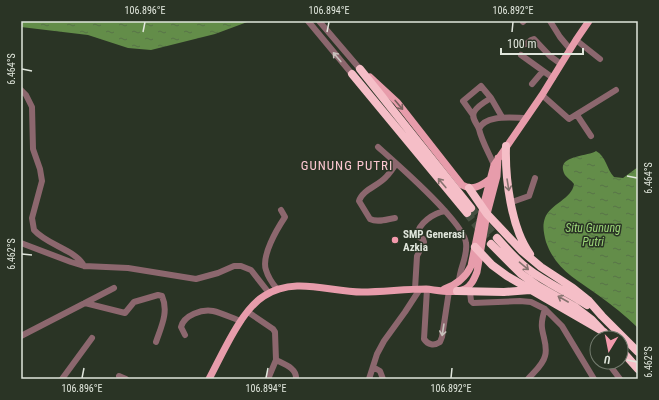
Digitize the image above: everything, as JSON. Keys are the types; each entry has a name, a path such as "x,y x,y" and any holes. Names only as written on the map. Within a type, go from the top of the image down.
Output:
{"highway":[{"path":"352,74 469,211 360,69"},
{"path":"506,146 506,171 516,225 522,242 541,267"},
{"path":"469,188 485,211 522,252 588,300 638,352"},
{"path":"601,330 592,320 575,307 538,286 522,274 494,241 528,269 574,296 602,316"},
{"path":"478,250 500,270 598,330"},
{"path":"453,291 504,292 531,290"},
{"path":"629,359 638,369"}],"main road":[{"path":"209,379 241,321 262,297 277,289 294,286 310,286 361,292 420,289 453,291 465,289 474,281 477,272 478,250 490,179 494,165 542,95 589,21"},
{"path":"360,69 397,102 462,185 469,188 482,185 490,179"},
{"path":"485,211 497,176 498,158"},
{"path":"442,290 459,282 467,274 478,250"}],"street":[{"path":"308,21 352,74"},
{"path":"320,21 360,69"},
{"path":"550,21 570,49"},
{"path":"526,44 534,39 550,56 561,64"},
{"path":"576,40 600,59"},
{"path":"522,55 553,78"},
{"path":"532,84 542,71"},
{"path":"494,165 480,137 479,129 474,121 473,115 463,100 481,86 491,98 502,117"},
{"path":"21,90 26,95 32,107 33,149 40,169 42,181 32,218 34,230 50,242 78,258 84,266"},
{"path":"542,95 566,118 571,119 616,90"},
{"path":"473,115 475,110 491,98"},
{"path":"577,115 591,136"},
{"path":"479,129 480,126 486,121 502,117 526,118"},
{"path":"378,147 445,211 465,237 467,244 464,263 459,274 459,282"},
{"path":"395,218 373,221 370,219 359,199 365,192 383,180 396,164"},
{"path":"512,202 529,196 535,178"},
{"path":"277,289 270,281 265,269 265,261 268,250 285,217 281,210"},
{"path":"445,211 434,214 427,220 418,230 417,236 423,239 424,242 417,256 424,339 428,343 433,345 440,342 453,291"},
{"path":"21,243 84,266 128,268 196,279 218,273 234,266 241,266 251,270 269,293"},
{"path":"21,336 114,288"},
{"path":"369,379 384,341 420,289"},
{"path":"470,292 471,301 473,303 520,301 530,302 545,309 562,326 594,379"},
{"path":"85,303 124,313 134,302 158,295 162,296 164,300 165,316 156,342"},
{"path":"528,379 546,356 546,347 542,328 542,319 545,309"},
{"path":"184,335 181,327 184,320 190,316 202,312 215,311 241,321"},
{"path":"248,312 275,332 276,360 268,379"},
{"path":"62,379 92,338"},
{"path":"276,360 292,368 296,375 296,379"},
{"path":"373,367 380,372 383,379"},
{"path":"614,370 620,379"},
{"path":"119,376 126,379"}],"water":[{"path":"21,21 250,21 215,34 151,50 128,48 88,35 21,27"},
{"name":"Situ Gunung Putri","path":"596,151 602,156 614,177 623,178 638,167 638,328 614,307 567,273 555,260 545,239 543,227 545,218 551,209 569,194 574,184 565,175 563,168 564,164 568,160"}],"tunnel":[{"path":"471,208 497,238"},
{"path":"467,213 491,244"}],"place":[{"name":"SMP Generasi Azkia","path":"395,240"}],"district":[{"name":"GUNUNG PUTRI","path":"347,165"}]}
